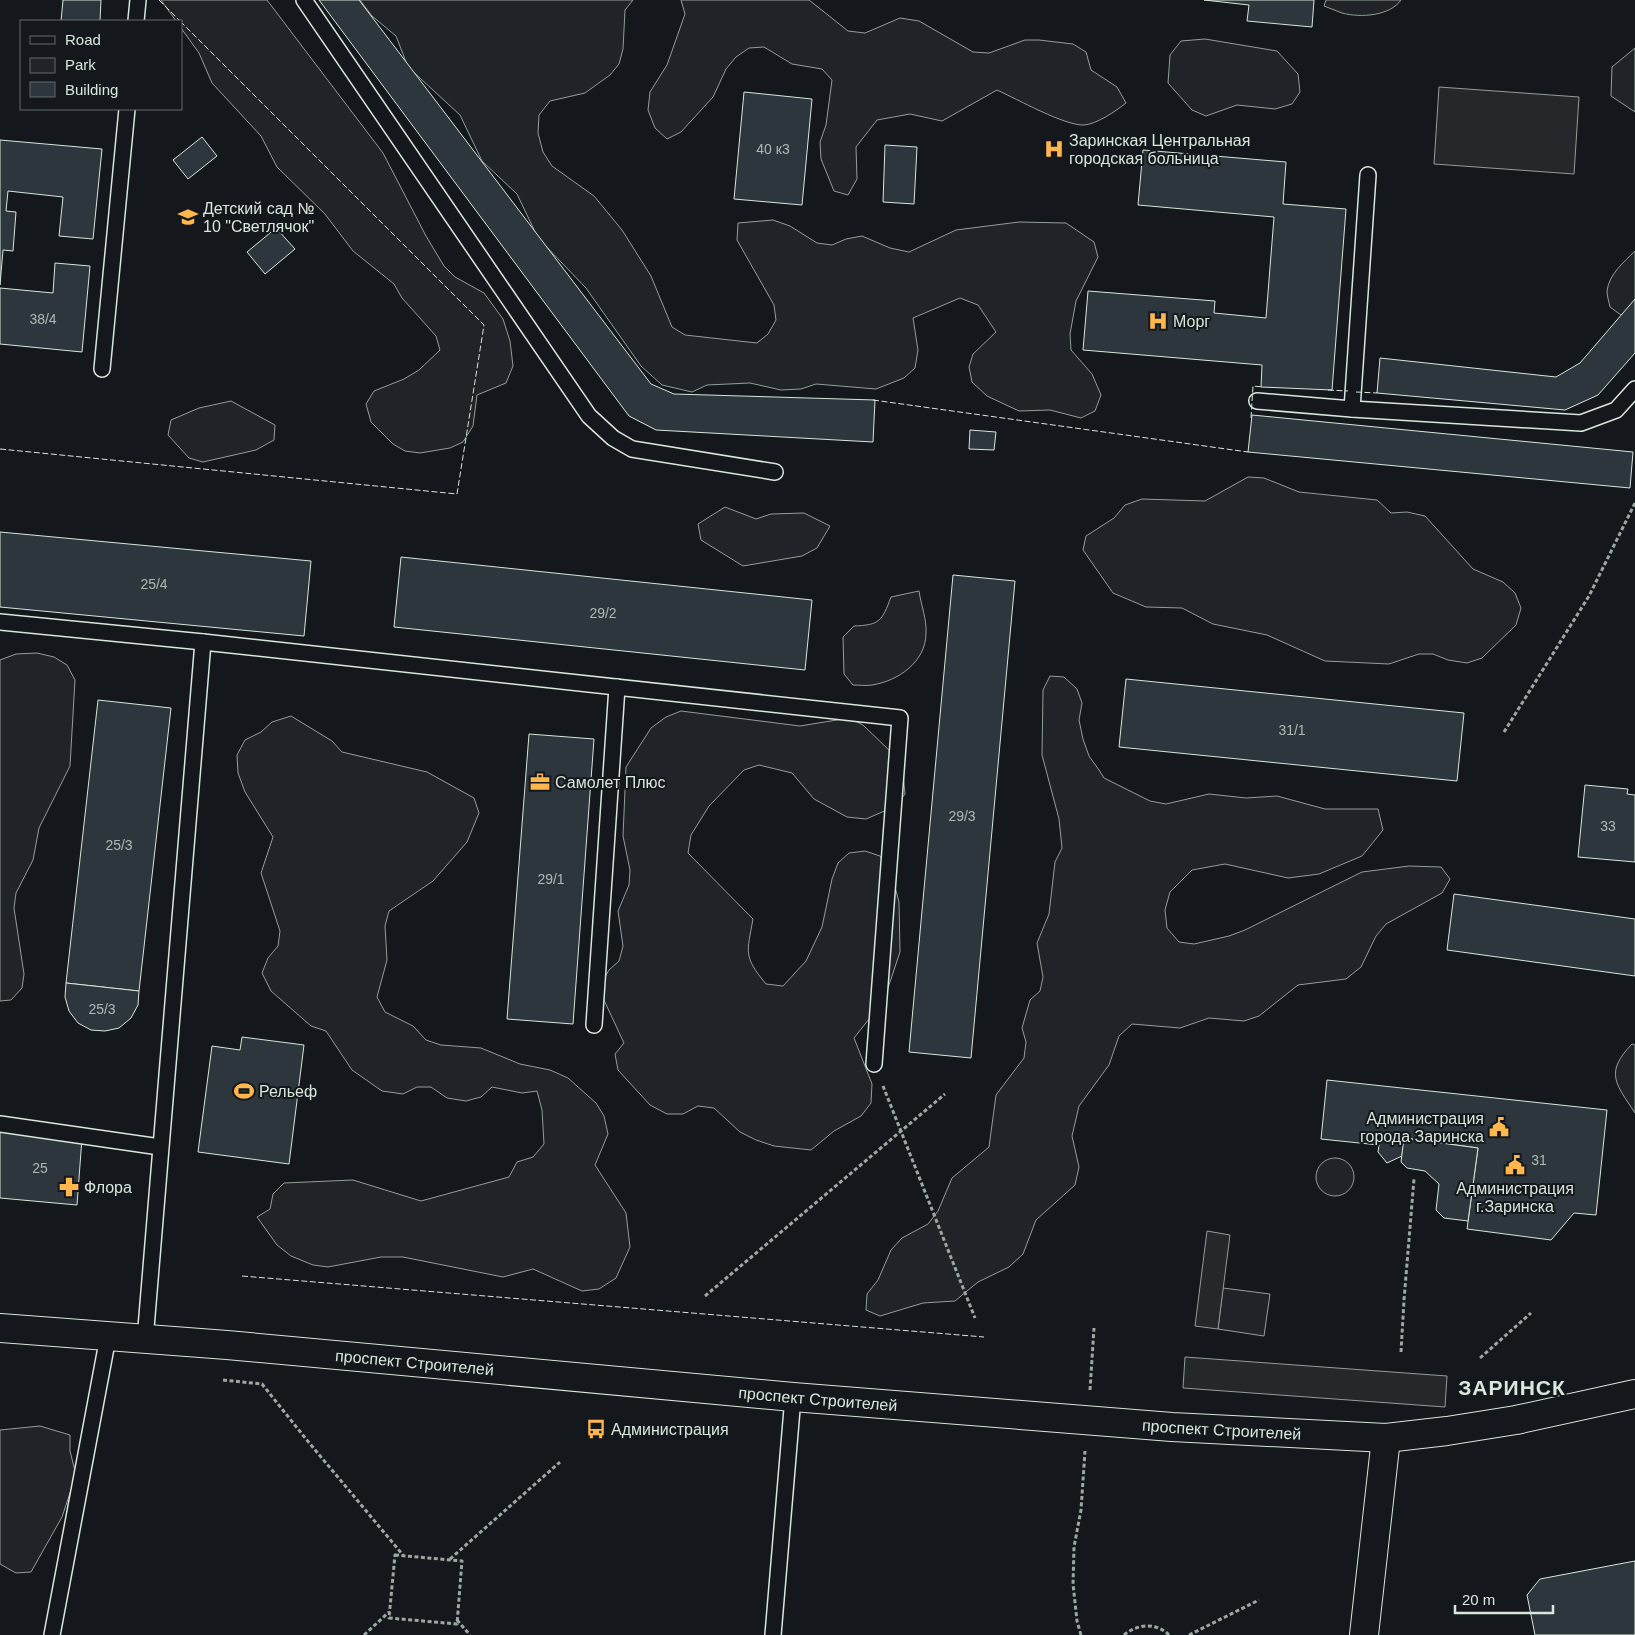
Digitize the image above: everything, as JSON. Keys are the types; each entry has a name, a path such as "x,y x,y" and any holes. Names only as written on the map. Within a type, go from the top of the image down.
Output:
{"street":[{"name":"проспект Строителей","path":"0,1328 227,1346 792,1397 1172,1427 1386,1438 1516,1420 1635,1394"},
{"path":"1364,1635 1386,1438"}],"lane":[{"path":"136,20 138,0"},
{"path":"304,0 589,416 613,438 632,449 775,472"},
{"path":"102,369 127,110"},
{"path":"1352,409 1368,176"},
{"path":"1257,401 1352,409 1581,423 1616,410 1635,389"},
{"path":"0,622 203,642 900,718 874,1064"},
{"path":"145,1340 203,642"},
{"path":"594,1025 617,687"},
{"path":"0,1124 160,1147"},
{"path":"52,1635 108,1337"},
{"path":"773,1635 792,1397"}],"path":[{"path":"1504,732 1589,596 1635,503"},
{"path":"874,1064 975,1318"},
{"path":"705,1296 945,1094"},
{"path":"1401,1352 1414,1179"},
{"path":"1480,1358 1531,1313"},
{"path":"1081,1635 1077,1621 1073,1584 1074,1546 1081,1510 1094,1328"},
{"path":"223,1380 262,1384 403,1556"},
{"path":"449,1560 560,1462"},
{"path":"395,1555 449,1560 462,1561 457,1624 390,1618 395,1555"},
{"path":"1189,1635 1259,1600"},
{"path":"364,1635 390,1612"},
{"path":"457,1620 470,1635"},
{"path":"1124,1635 1131,1629 1143,1625 1156,1626 1169,1635"}],"green space":[{"path":"161,0 267,0 383,153 426,236 444,266 455,277 484,293 503,319 510,341 513,366 506,383 477,395 473,426 463,442 450,448 420,453 405,451 393,444 371,422 366,404 374,391 404,379 419,370 440,350 436,336 402,298 394,284 353,251 325,214 277,167 261,136 212,83 199,53 182,29 182,20 175,20"},
{"path":"360,0 633,0 625,10 623,49 619,64 610,75 585,93 550,101 539,115 538,133 543,152 552,166 594,196 622,230 651,276 672,327 685,335 757,343 768,334 776,320 774,305 737,240 738,223 773,220 790,226 817,243 832,245 846,239 862,236 890,248 909,252 956,230 1019,222 1066,223 1094,242 1098,257 1076,301 1070,334 1071,350 1092,374 1101,395 1095,411 1081,418 1050,410 1019,411 987,396 972,382 969,367 973,354 996,332 978,305 960,298 913,318 918,350 915,368 904,378 876,389 816,384 801,389 781,390 750,383 707,385 692,392 662,385 641,366 586,288 538,238 517,194 482,161 460,115 408,67 396,36 372,16"},
{"path":"681,0 809,0 848,31 865,33 900,18 919,21 973,52 989,53 1025,40 1073,44 1086,52 1091,70 1117,87 1126,103 1100,120 1084,125 1053,117 997,90 942,121 910,114 877,120 856,147 857,179 848,195 834,191 821,159 820,142 826,125 832,80 822,69 792,64 764,47 749,48 736,57 726,69 713,97 681,132 667,139 655,128 648,110 650,92 667,65 685,14"},
{"path":"1326,0 1401,0 1390,9 1382,12 1366,15 1349,15 1324,6"},
{"path":"1205,39 1277,51 1298,74 1300,92 1292,104 1275,109 1237,105 1206,116 1192,110 1168,83 1170,55 1181,41"},
{"path":"1635,48 1635,112 1611,96 1612,67"},
{"path":"1635,251 1635,309 1621,315 1610,307 1607,293 1608,285 1618,269"},
{"path":"231,401 275,425 274,440 256,450 203,462 189,458 168,435 171,420 199,408"},
{"path":"1248,477 1264,478 1299,492 1377,500 1391,513 1407,512 1425,516 1473,569 1503,582 1515,593 1521,608 1516,625 1482,658 1467,663 1448,660 1433,654 1419,654 1389,664 1325,661 1267,635 1213,624 1182,608 1146,607 1113,593 1083,550 1086,536 1114,518 1125,505 1142,499 1205,501"},
{"path":"725,507 756,519 771,514 804,513 830,526 817,548 802,556 743,566 701,540 698,524"},
{"path":"919,591 926,633 925,643 916,661 901,674 882,683 853,685 844,674 843,637 854,626 875,623 879,620 885,612 891,597"},
{"path":"37,653 54,657 67,665 75,680 70,766 39,828 33,860 16,893 14,908 24,974 22,988 11,1000 0,1001 0,660 16,654"},
{"path":"1050,676 1064,677 1077,689 1082,703 1079,720 1083,739 1089,756 1104,778 1150,801 1166,804 1209,794 1246,798 1277,796 1325,809 1378,809 1383,830 1362,856 1319,874 1288,878 1225,864 1192,870 1170,892 1165,910 1167,928 1179,942 1194,944 1229,936 1245,930 1362,872 1409,866 1441,867 1450,879 1442,893 1386,924 1376,936 1361,967 1346,979 1298,985 1259,1016 1244,1021 1209,1018 1180,1028 1132,1024 1119,1036 1109,1065 1079,1106 1072,1136 1079,1167 1075,1185 1036,1220 1023,1254 1009,1267 978,1282 955,1301 923,1303 880,1316 866,1310 867,1294 878,1280 891,1250 902,1238 928,1224 938,1211 952,1178 989,1147 996,1095 1024,1058 1026,1042 1022,1028 1030,1000 1040,991 1043,977 1037,943 1049,914 1055,862 1062,848 1059,819 1042,755 1043,690"},
{"path":"681,711 800,726 849,718 863,725 891,752 903,774 905,794 896,806 866,819 847,817 814,799 792,773 759,765 744,770 709,806 691,835 688,853 753,919 748,947 750,960 766,984 783,986 806,961 822,927 832,879 838,863 849,853 865,851 880,856 890,868 899,902 900,952 884,1000 854,1038 872,1084 871,1103 861,1116 834,1131 811,1150 774,1146 756,1140 740,1132 714,1108 698,1106 683,1114 667,1114 650,1105 618,1070 615,1054 624,1043 603,998 601,984 609,970 619,961 623,946 618,911 629,885 630,870 623,836 626,767 651,728 666,717"},
{"path":"291,716 332,741 342,752 427,772 474,798 479,813 467,842 433,881 389,911 385,926 387,960 377,997 385,1012 413,1026 426,1040 441,1045 481,1048 520,1064 550,1070 568,1078 596,1103 604,1116 608,1134 595,1165 626,1213 630,1247 616,1278 599,1289 582,1291 533,1269 503,1277 403,1257 381,1257 328,1267 313,1265 291,1256 277,1245 257,1217 270,1209 273,1194 284,1183 353,1180 421,1201 509,1177 517,1162 533,1157 544,1144 542,1110 537,1091 522,1093 492,1087 481,1097 466,1101 447,1098 431,1087 417,1087 403,1094 382,1091 352,1070 326,1031 311,1026 271,991 262,973 268,958 278,946 280,931 261,873 273,837 245,792 238,773 237,755 245,740 261,732 272,722"},
{"path":"1632,1044 1635,1045 1635,1113 1618,1086 1616,1078 1618,1063"},
{"path":"1335,1158 1348,1164 1354,1177 1348,1190 1335,1196 1322,1190 1316,1177 1322,1164"},
{"path":"1223,1288 1270,1294 1264,1336 1218,1329"},
{"path":"40,1426 70,1435 70,1451 76,1475 62,1517 31,1572 16,1573 0,1564 0,1430"}],"shaded area":[{"path":"1439,87 1579,97 1574,174 1434,164"},
{"path":"1207,1231 1230,1235 1218,1329 1195,1326"},
{"path":"1185,1357 1447,1376 1445,1407 1183,1388"}],"building":[{"path":"63,0 101,0 100,20 61,20"},
{"path":"319,0 359,0 651,384 674,394 875,400 873,442 656,430 629,416"},
{"path":"1204,0 1314,0 1312,27 1247,21 1249,5"},
{"path":"744,92 812,99 802,205 734,199"},
{"path":"202,137 217,156 188,179 173,160"},
{"path":"0,140 102,149 93,239 59,236 63,197 8,191 6,211 16,212 13,251 3,250 0,285"},
{"path":"885,145 917,147 914,204 883,202"},
{"path":"1143,150 1286,162 1283,204 1346,209 1332,390 1261,387 1262,365 1083,350 1088,291 1215,301 1214,313 1266,318 1274,217 1138,205"},
{"path":"276,228 295,249 265,274 247,252"},
{"path":"55,263 90,266 82,352 0,344 0,288 53,293"},
{"path":"1635,299 1635,353 1598,395 1565,410 1377,393 1380,358 1556,377 1580,363"},
{"path":"1252,415 1633,452 1630,488 1248,452"},
{"path":"970,430 996,432 994,450 969,449"},
{"path":"0,532 311,561 304,636 0,607"},
{"path":"401,557 812,600 805,670 394,627"},
{"path":"953,575 1015,581 971,1058 909,1052"},
{"path":"1126,679 1464,713 1457,781 1119,747"},
{"path":"98,700 171,708 139,991 66,983"},
{"path":"529,734 594,739 573,1024 507,1019"},
{"path":"1585,785 1628,789 1627,794 1635,795 1635,862 1578,857"},
{"path":"1454,894 1635,919 1635,976 1447,950"},
{"path":"66,983 139,991 138,1005 131,1018 119,1028 105,1031 91,1030 78,1023 69,1011 65,997"},
{"path":"242,1037 304,1045 289,1164 198,1152 212,1046 240,1050"},
{"path":"1327,1080 1607,1110 1596,1215 1574,1213 1551,1240 1467,1229 1478,1148 1404,1138 1402,1156 1387,1163 1378,1152 1379,1145 1321,1139"},
{"path":"0,1130 82,1138 77,1205 0,1198"},
{"path":"1404,1138 1478,1148 1468,1221 1444,1218 1436,1210 1439,1184 1425,1171 1407,1168 1401,1162"},
{"path":"1635,1561 1635,1635 1535,1635 1527,1595 1540,1579"}],"fence":[{"path":"159,0 179,20"},
{"path":"0,449 457,494 484,325 182,23"},
{"path":"1251,418 1253,386 1263,387"},
{"path":"1328,390 1348,391"},
{"path":"1356,392 1377,392"},
{"path":"873,400 1248,451"},
{"path":"242,1276 984,1337"}],"place":[{"name":"Заринская Центральная городская больница","path":"1054,149"},
{"name":"Детский сад № 10 \"Светлячок\"","path":"188,217"},
{"name":"Морг","path":"1158,321"},
{"name":"Самолет Плюс","path":"540,782"},
{"name":"Рельеф","path":"244,1091"},
{"name":"Администрация города Заринска","path":"1499,1127"},
{"name":"Администрация г.Заринска","path":"1515,1165"},
{"name":"Флора","path":"69,1187"},
{"name":"Администрация","path":"596,1429"}],"district":[{"name":"ЗАРИНСК","path":"1512,1387"}]}
